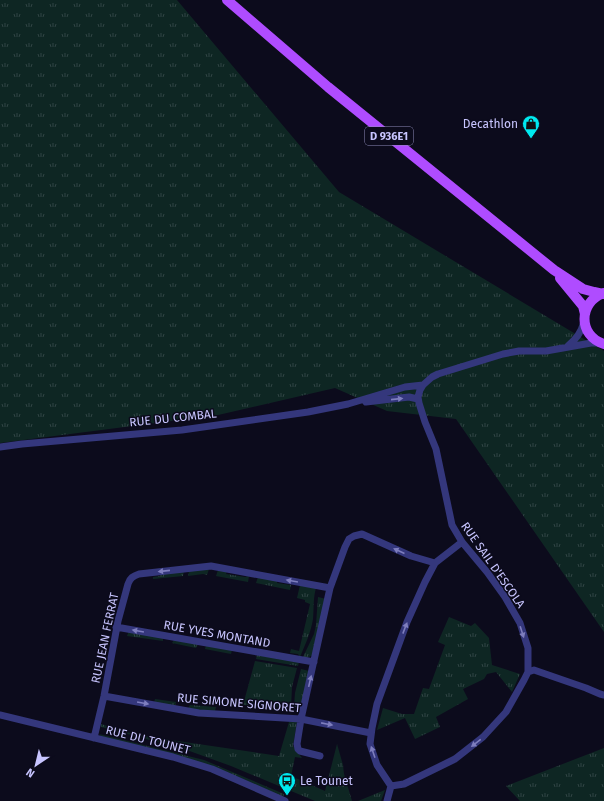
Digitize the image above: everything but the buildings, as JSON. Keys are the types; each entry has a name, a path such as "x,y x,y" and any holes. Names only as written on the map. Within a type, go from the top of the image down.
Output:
{"main road":[{"name":"D 936E1","path":"227,0 328,87 554,270 583,289 603,293"},
{"name":"D 936E1","path":"554,270 582,306 585,318"},
{"path":"602,344 592,338 587,330 585,318 587,307 591,301 603,293"}],"street":[{"path":"568,346 582,331 585,318"},
{"name":"RUE DU COMBAL","path":"348,404 405,387 423,385 438,374 504,354 520,351 546,351 591,342 602,344"},
{"path":"418,399 423,385"},
{"name":"RUE DU COMBAL","path":"0,447 182,430 308,412 348,404 409,397 418,399"},
{"name":"RUE SAIL D'ESCOLA","path":"391,786 404,784 455,759 483,737 506,712 528,672 528,648 520,623 505,597 487,572 462,542 452,525 436,449 425,422 418,399"},
{"path":"320,756 300,751 297,744 301,719 330,588 349,539 362,534 411,556 436,563"},
{"path":"387,801 391,786 377,765 370,744 377,704 407,622 425,582 436,563 462,542"},
{"name":"RUE JEAN FERRAT","path":"94,738 104,696 116,627 130,580 133,576 139,574 211,566 330,588"},
{"name":"RUE YVES MONTAND","path":"116,627 314,662"},
{"path":"528,672 534,670 604,695"},
{"name":"RUE SIMONE SIGNORET","path":"104,696 199,713 301,719 371,733"},
{"name":"RUE DU TOUNET","path":"0,715 173,757 212,769 285,801"}],"green space":[{"path":"0,0 177,0 339,192 604,351 604,632 456,419 387,411 335,388 218,415 0,443"},
{"path":"209,569 207,575 203,574 188,576 189,571"},
{"path":"218,570 227,571 226,574 245,577 249,576 248,582 216,576"},
{"path":"184,571 183,576 153,579 153,577 160,576 161,574"},
{"path":"258,577 277,581 277,583 291,585 290,590 256,583"},
{"path":"300,585 316,588 312,624 300,657 298,654 290,653 291,649 299,651 310,604 305,602 305,600 297,598"},
{"path":"318,597 326,599 313,655 307,658 303,657 314,634"},
{"path":"449,617 471,626 475,623 489,638 492,665 520,674 512,692 496,672 487,674 484,679 463,689 468,699 436,717 440,727 415,739 405,718 377,730 383,708 402,714 414,714 423,688 429,689 445,645 438,642"},
{"path":"129,631 163,638 163,641 127,636"},
{"path":"174,640 198,644 196,648 172,643"},
{"path":"206,645 232,650 231,654 205,649"},
{"path":"257,655 299,662 298,666 256,659"},
{"path":"255,661 297,668 292,687 291,707 243,705"},
{"path":"301,669 309,671 302,707 294,707 295,693"},
{"path":"155,699 176,702 175,706 154,703"},
{"path":"190,705 216,707 215,711 188,709"},
{"path":"289,722 297,722 293,746 302,758 295,757 291,776 325,791 337,744 352,801 315,801 231,766 184,749 101,727 101,724 137,735 279,756"},
{"path":"99,734 204,760 284,794 283,797 219,769 101,736"},
{"path":"604,748 604,801 520,801 506,786"},
{"path":"385,790 381,801 358,801"}],"place":[{"name":"Decathlon","path":"531,139"},
{"name":"Le Tounet","path":"287,796"}]}
